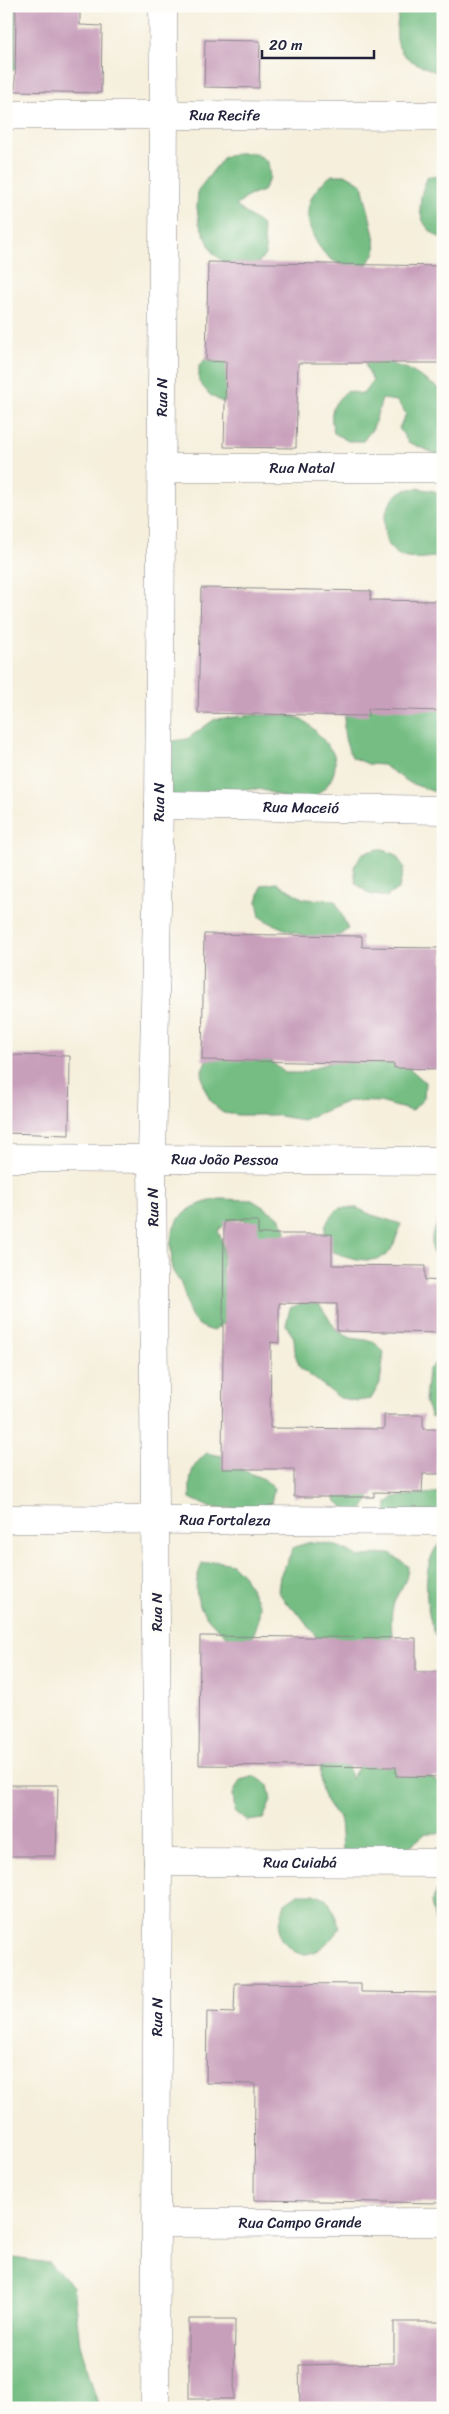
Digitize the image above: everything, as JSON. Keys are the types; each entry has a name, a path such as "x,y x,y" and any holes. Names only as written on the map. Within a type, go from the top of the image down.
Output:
{"street":[{"name":"Rua N","path":"155,2408 158,2223 158,1862 152,1159 159,805 164,115 163,6"},
{"name":"Rua Recife","path":"6,116 443,116"},
{"name":"Rua Natal","path":"161,468 443,468"},
{"name":"Rua Maceió","path":"159,805 443,810"},
{"name":"Rua João Pessoa","path":"6,1158 443,1161"},
{"name":"Rua Fortaleza","path":"6,1519 443,1520"},
{"name":"Rua Cuiabá","path":"158,1862 443,1863"},
{"name":"Rua Campo Grande","path":"158,2223 443,2222"}],"green space":[{"path":"410,6 434,6 443,14 443,75 411,60 399,48 397,28 399,13"},
{"path":"6,7 27,13 25,63 11,71 6,71"},
{"path":"239,153 255,153 268,162 270,178 263,191 249,196 236,206 262,225 266,254 256,265 224,262 213,253 199,223 197,207 198,190 224,157"},
{"path":"332,175 347,175 362,184 375,246 374,255 366,265 347,266 333,261 317,243 312,233 308,214 312,197 323,182"},
{"path":"428,176 443,177 443,239 427,227 421,212 420,203"},
{"path":"388,344 391,364 408,369 443,391 443,457 408,442 399,428 406,414 397,401 382,399 373,428 363,441 348,441 334,433 332,414 338,401 347,391 363,394 373,381 366,367 365,351"},
{"path":"210,354 246,358 238,398 222,402 210,395 199,382 199,366"},
{"path":"417,488 434,491 443,496 443,557 403,557 394,552 388,544 384,525 389,505 402,491"},
{"path":"443,700 443,795 410,783 383,765 368,764 352,757 344,733 347,708 389,705 406,710 421,702"},
{"path":"256,715 296,717 305,721 319,736 334,755 335,763 332,778 323,790 317,795 303,800 291,800 267,791 245,789 176,802 164,778 172,741 187,739 215,719"},
{"path":"379,849 395,854 404,867 399,888 386,897 369,894 356,883 354,867 363,853"},
{"path":"277,883 304,899 335,900 348,929 335,938 318,938 286,929 260,917 257,901 262,885"},
{"path":"263,1050 273,1063 285,1073 301,1073 331,1062 379,1061 409,1068 425,1082 424,1098 412,1111 380,1102 348,1101 303,1120 273,1115 223,1113 211,1102 204,1087 202,1071 208,1055"},
{"path":"220,1199 252,1200 279,1217 286,1230 281,1245 266,1244 244,1219 229,1220 218,1231 223,1245 222,1270 224,1278 233,1289 227,1320 214,1331 198,1324 190,1315 182,1286 172,1269 171,1239 178,1221 184,1214 199,1204"},
{"path":"339,1208 357,1208 401,1224 390,1251 377,1259 361,1260 343,1256 329,1250 325,1237 325,1227"},
{"path":"443,1217 443,1261 432,1252 432,1235 439,1219"},
{"path":"305,1302 320,1305 337,1331 351,1338 373,1341 384,1352 380,1383 371,1399 357,1401 340,1398 300,1368 295,1354 294,1338 286,1325 290,1308"},
{"path":"440,1358 443,1360 443,1421 431,1417 425,1401 428,1370"},
{"path":"207,1453 222,1456 234,1467 264,1479 274,1488 271,1503 262,1508 211,1508 190,1498 192,1472 197,1463"},
{"path":"337,1484 377,1484 363,1510 348,1510 335,1500"},
{"path":"443,1492 443,1517 386,1514 387,1503 394,1497"},
{"path":"443,1541 443,1647 431,1624 426,1592 430,1561 435,1549"},
{"path":"311,1542 336,1546 358,1557 390,1553 408,1566 406,1579 392,1610 392,1638 320,1642 300,1615 287,1604 278,1591 280,1576 294,1547"},
{"path":"217,1561 232,1564 243,1575 260,1606 258,1622 252,1639 238,1644 217,1628 202,1610 198,1600 196,1590 197,1577 202,1564"},
{"path":"345,1752 351,1779 359,1766 403,1760 443,1785 443,1833 426,1833 403,1852 342,1851 340,1819 325,1800 321,1786 320,1770 321,1761"},
{"path":"255,1776 268,1785 271,1801 263,1819 247,1821 235,1811 233,1794 240,1780"},
{"path":"443,1885 443,1964 437,1953 438,1933 431,1902 439,1886"},
{"path":"298,1894 314,1894 328,1900 340,1927 325,1945 311,1953 303,1954 296,1952 281,1939 280,1935 280,1921 285,1903"},
{"path":"6,2257 49,2263 73,2286 80,2344 99,2408 6,2408"}],"building":[{"path":"16,6 80,6 80,25 102,26 101,93 15,91"},
{"path":"205,40 260,41 259,88 204,87"},
{"path":"208,262 443,266 443,363 298,363 296,448 224,447 226,362 206,361"},
{"path":"201,588 371,591 370,600 443,601 443,711 368,709 368,716 198,713"},
{"path":"204,934 362,936 362,947 443,948 443,1069 394,1068 394,1064 202,1060"},
{"path":"6,1055 70,1056 69,1135 6,1133"},
{"path":"224,1221 258,1221 258,1234 332,1234 332,1265 425,1266 425,1280 443,1281 443,1333 337,1331 337,1304 279,1303 279,1343 271,1342 270,1428 384,1429 384,1415 423,1415 423,1429 443,1429 443,1474 423,1474 422,1493 374,1492 374,1497 294,1497 294,1469 222,1469"},
{"path":"200,1636 416,1638 416,1672 443,1672 443,1777 396,1776 396,1767 199,1765"},
{"path":"6,1785 58,1785 56,1856 6,1856"},
{"path":"235,1983 361,1984 361,1992 443,1993 442,2203 254,2200 255,2084 206,2083 207,2012 234,2013"},
{"path":"189,2319 235,2319 234,2399 189,2399"},
{"path":"394,2322 443,2322 443,2408 300,2408 299,2365 394,2363"}]}
